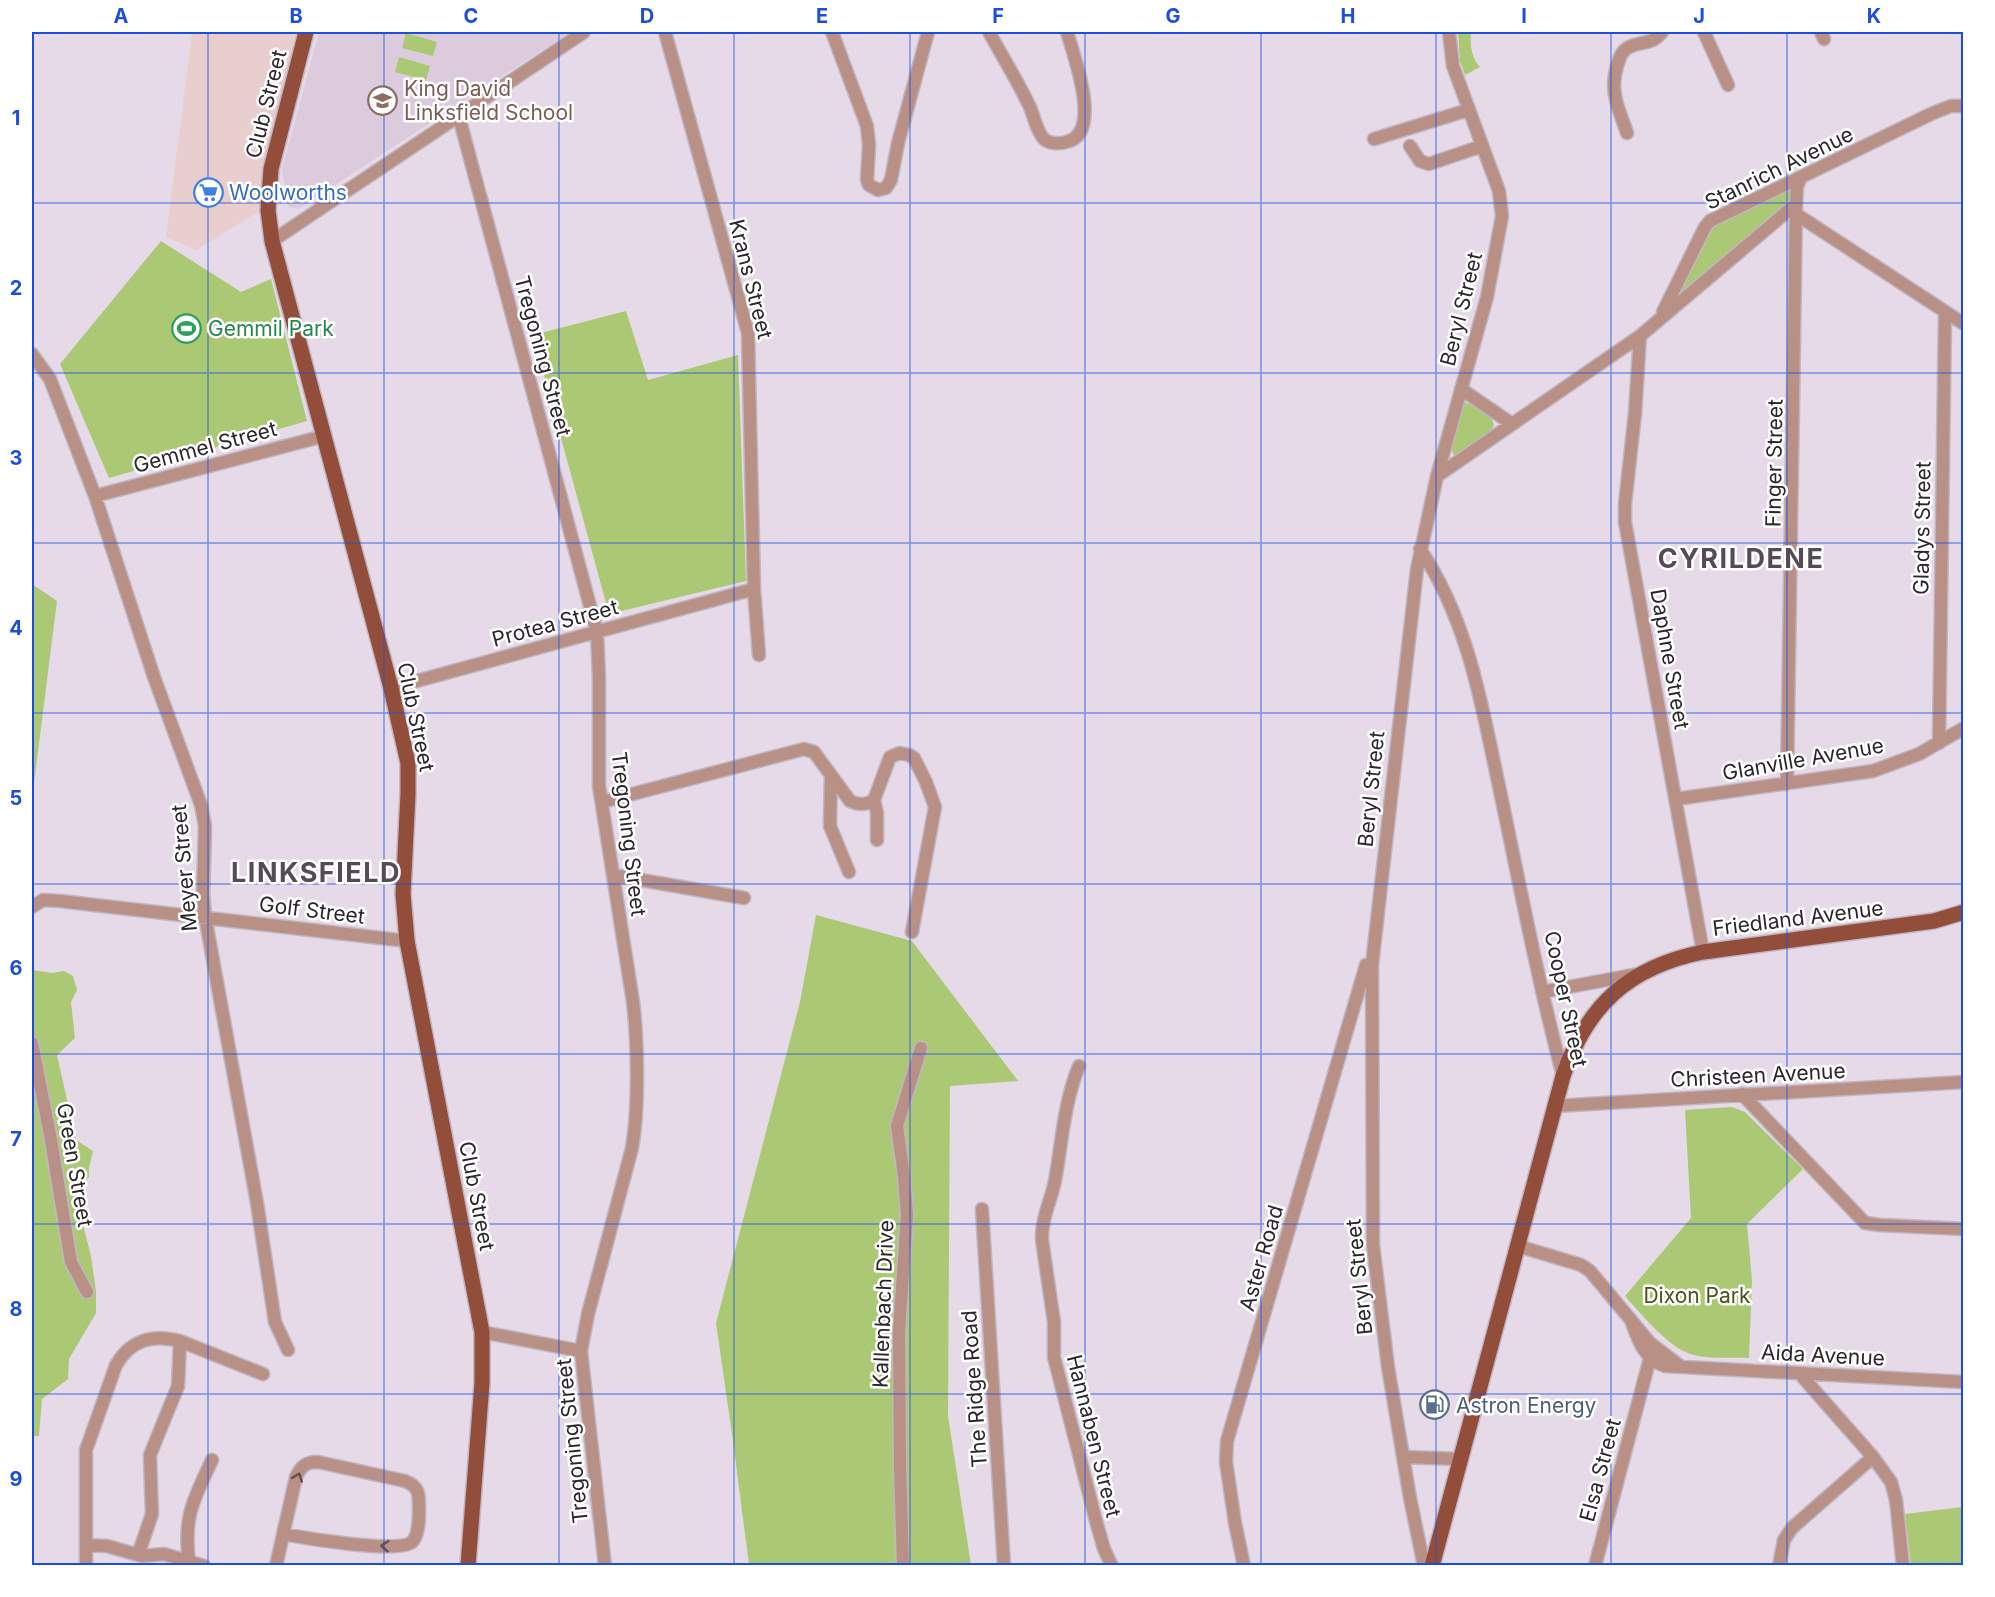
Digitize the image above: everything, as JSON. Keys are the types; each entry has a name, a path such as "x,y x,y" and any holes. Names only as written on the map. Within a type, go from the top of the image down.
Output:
{"main road":[{"name":"Club Street","path":"306,32 270,176 268,210 272,241 391,688 408,764 402,894 407,941 482,1332 482,1383 468,1566"},
{"name":"Friedland Avenue","path":"1563,1076 1578,1037 1597,1011 1619,989 1640,974 1674,958 1703,952 1934,921 1964,912"},
{"name":"Cooper Street","path":"1432,1566 1563,1076"}],"street":[{"path":"272,241 584,32"},
{"name":"Krans Street","path":"665,32 746,324 749,352 754,589 759,655"},
{"path":"832,32 867,126 869,144 867,180 869,185 878,190 886,188 891,180 898,143 928,32"},
{"path":"989,32 1017,80 1044,139 1049,142 1063,143 1069,142 1079,132 1084,113 1083,90 1067,32"},
{"name":"Beryl Street","path":"1424,1566 1403,1457 1373,1245 1369,965 1420,549 1437,476 1487,297 1502,216 1499,191 1453,66 1449,32"},
{"path":"1628,133 1613,91 1620,56 1629,47 1653,41 1662,32"},
{"path":"1704,32 1728,85"},
{"name":"Stanrich Avenue","path":"1660,318 1707,224 1713,219 1933,113 1951,106 1964,106"},
{"path":"1374,139 1468,110"},
{"name":"Tregoning Street","path":"459,117 597,632 598,775 635,1024 632,1148 588,1314 581,1351 605,1566"},
{"path":"1410,146 1420,161 1429,164 1482,146"},
{"name":"Finger Street","path":"1787,784 1796,209 1797,187 1800,179"},
{"path":"1796,209 1964,324"},
{"name":"Stanrich Avenue","path":"1437,476 1640,336 1796,209"},
{"name":"Gladys Street","path":"1939,743 1945,313"},
{"name":"Daphne Street","path":"1640,336 1625,522 1703,952"},
{"name":"Meyer Street","path":"32,354 37,368 53,388 95,496 154,676 201,805 204,826 205,916 259,1213 275,1322 288,1350"},
{"path":"1461,389 1512,424"},
{"name":"Gemmel Street","path":"95,496 324,436"},
{"name":"Cooper Street","path":"1420,549 1432,569 1470,654 1542,992 1563,1076"},
{"name":"Protea Street","path":"391,688 754,589"},
{"name":"Glanville Avenue","path":"1676,799 1873,771 1919,754 1964,728"},
{"path":"602,802 804,749 814,752 850,801 866,804 874,800"},
{"path":"878,840 878,813 874,800 890,757 900,753 909,755 914,758 926,782 935,812 912,932"},
{"path":"831,775 830,826 849,872"},
{"path":"613,875 744,897"},
{"name":"Golf Street","path":"33,906 43,900 60,901 407,941"},
{"name":"Aster Road","path":"1244,1566 1226,1462 1227,1441 1369,965"},
{"name":"Friedland Avenue","path":"1542,992 1640,974"},
{"name":"Green Street","path":"32,1043 71,1262 78,1279 87,1292"},
{"name":"Kallenbach Drive","path":"903,1566 899,1332 907,1215 897,1126 921,1048"},
{"name":"Hannaben Street","path":"1079,1066 1070,1093 1042,1240 1054,1323 1054,1357 1099,1533 1112,1566"},
{"name":"Christeen Avenue","path":"1555,1106 1964,1082"},
{"path":"1742,1094 1865,1222 1880,1225 1964,1229"},
{"name":"The Ridge Road","path":"982,1209 1004,1566"},
{"name":"Aida Avenue","path":"1518,1246 1581,1265 1590,1271 1631,1320 1640,1344 1657,1356 1680,1366 1964,1382"},
{"path":"482,1332 581,1351"},
{"path":"86,1566 86,1450 116,1365 125,1352 146,1340 161,1337 180,1341 263,1374"},
{"path":"137,1559 152,1514 150,1455 178,1386 180,1341"},
{"name":"Elsa Street","path":"1595,1566 1644,1386 1657,1356"},
{"path":"1800,1374 1892,1482 1903,1566"},
{"path":"1403,1457 1461,1459"},
{"path":"1779,1566 1784,1540 1792,1528 1873,1457"},
{"path":"189,1562 188,1522 191,1507 212,1460"},
{"path":"276,1563 296,1477 299,1470 308,1463 318,1462 405,1481 419,1491 417,1533 407,1545 336,1542 283,1534"},
{"path":"86,1545 107,1546 137,1559 164,1554 204,1566"}],"shaded area":[{"path":"192,32 301,32 258,212 196,250 166,237"},
{"name":"King David Linksfield School","path":"319,32 570,32 298,209 288,206 282,169"}],"green space":[{"path":"1458,32 1471,32 1472,51 1480,67 1465,75 1460,61"},
{"path":"406,33 437,42 433,56 402,48"},
{"path":"399,57 430,66 426,80 395,72"},
{"path":"1788,190 1792,194 1791,201 1683,294 1680,289 1713,227"},
{"name":"Gemmil Park","path":"161,241 241,292 271,279 307,421 109,478 60,364"},
{"path":"626,311 648,380 738,355 746,581 609,614 533,335"},
{"path":"1464,403 1483,409 1490,416 1494,425 1492,430 1479,442 1458,455 1454,455 1453,437"},
{"path":"32,584 57,601 32,799"},
{"path":"816,915 912,941 1018,1081 950,1086 948,1416 971,1565 749,1565 716,1323 800,1002"},
{"path":"32,970 52,973 64,971 73,976 77,990 71,1002 75,1038 57,1055 76,1140 93,1151 89,1177 79,1187 76,1198 91,1256 96,1291 96,1313 69,1359 68,1379 42,1399 39,1436 32,1436"},
{"name":"Dixon Park","path":"1732,1107 1745,1112 1803,1169 1747,1224 1752,1280 1749,1358 1702,1357 1688,1353 1672,1344 1625,1296 1691,1218 1685,1110"},
{"path":"1963,1507 1963,1565 1911,1565 1905,1514"}],"place":[{"name":"King David Linksfield School","path":"383,100"},
{"name":"Woolworths","path":"208,192"},
{"name":"Gemmil Park","path":"187,328"},
{"name":"Astron Energy","path":"1435,1405"}],"district":[{"name":"CYRILDENE","path":"1741,558"},
{"name":"LINKSFIELD","path":"316,872"}]}
